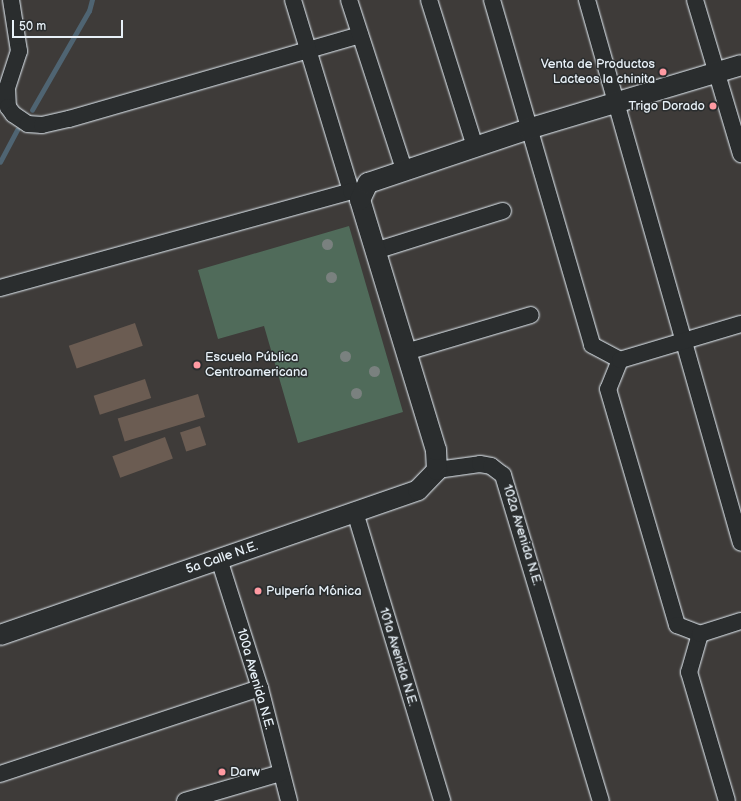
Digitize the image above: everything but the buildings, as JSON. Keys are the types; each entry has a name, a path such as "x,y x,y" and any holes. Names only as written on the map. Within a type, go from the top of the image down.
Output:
{"street":[{"path":"11,0 19,51 7,72 8,107 14,114 28,124 42,125 360,35"},
{"path":"293,0 307,51 360,200 436,450 437,470"},
{"path":"349,0 404,169"},
{"path":"429,0 475,147"},
{"path":"492,0 528,129 592,345 620,360 685,342 741,324"},
{"path":"587,0 741,543"},
{"path":"695,0 741,154"},
{"path":"0,288 356,191 368,183 404,169 528,129 741,64"},
{"path":"375,251 503,211"},
{"path":"406,352 531,315"},
{"path":"620,360 608,389 677,625 700,634 741,620"},
{"name":"102a Avenida N.E.","path":"437,470 480,464 491,466 503,475 601,801"},
{"name":"5a Calle N.E.","path":"0,635 418,490 437,470"},
{"name":"101a Avenida N.E.","path":"355,512 442,801"},
{"name":"100a Avenida N.E.","path":"219,558 260,688 289,801"},
{"path":"700,634 689,672 727,801"},
{"path":"0,774 260,688"},
{"path":"185,801 281,773"}],"green space":[{"path":"349,226 403,412 298,443 264,326 218,339 198,270"}],"waterway":[{"path":"32,110 89,11 92,0"},
{"path":"0,162 17,130"}],"place":[{"name":"Venta de Productos Lacteos la chinita","path":"663,72"},
{"name":"Trigo Dorado","path":"713,106"},
{"name":"Escuela Pública Centroamericana","path":"197,365"},
{"name":"Pulpería Mónica","path":"258,591"},
{"name":"Darw","path":"222,772"}]}
